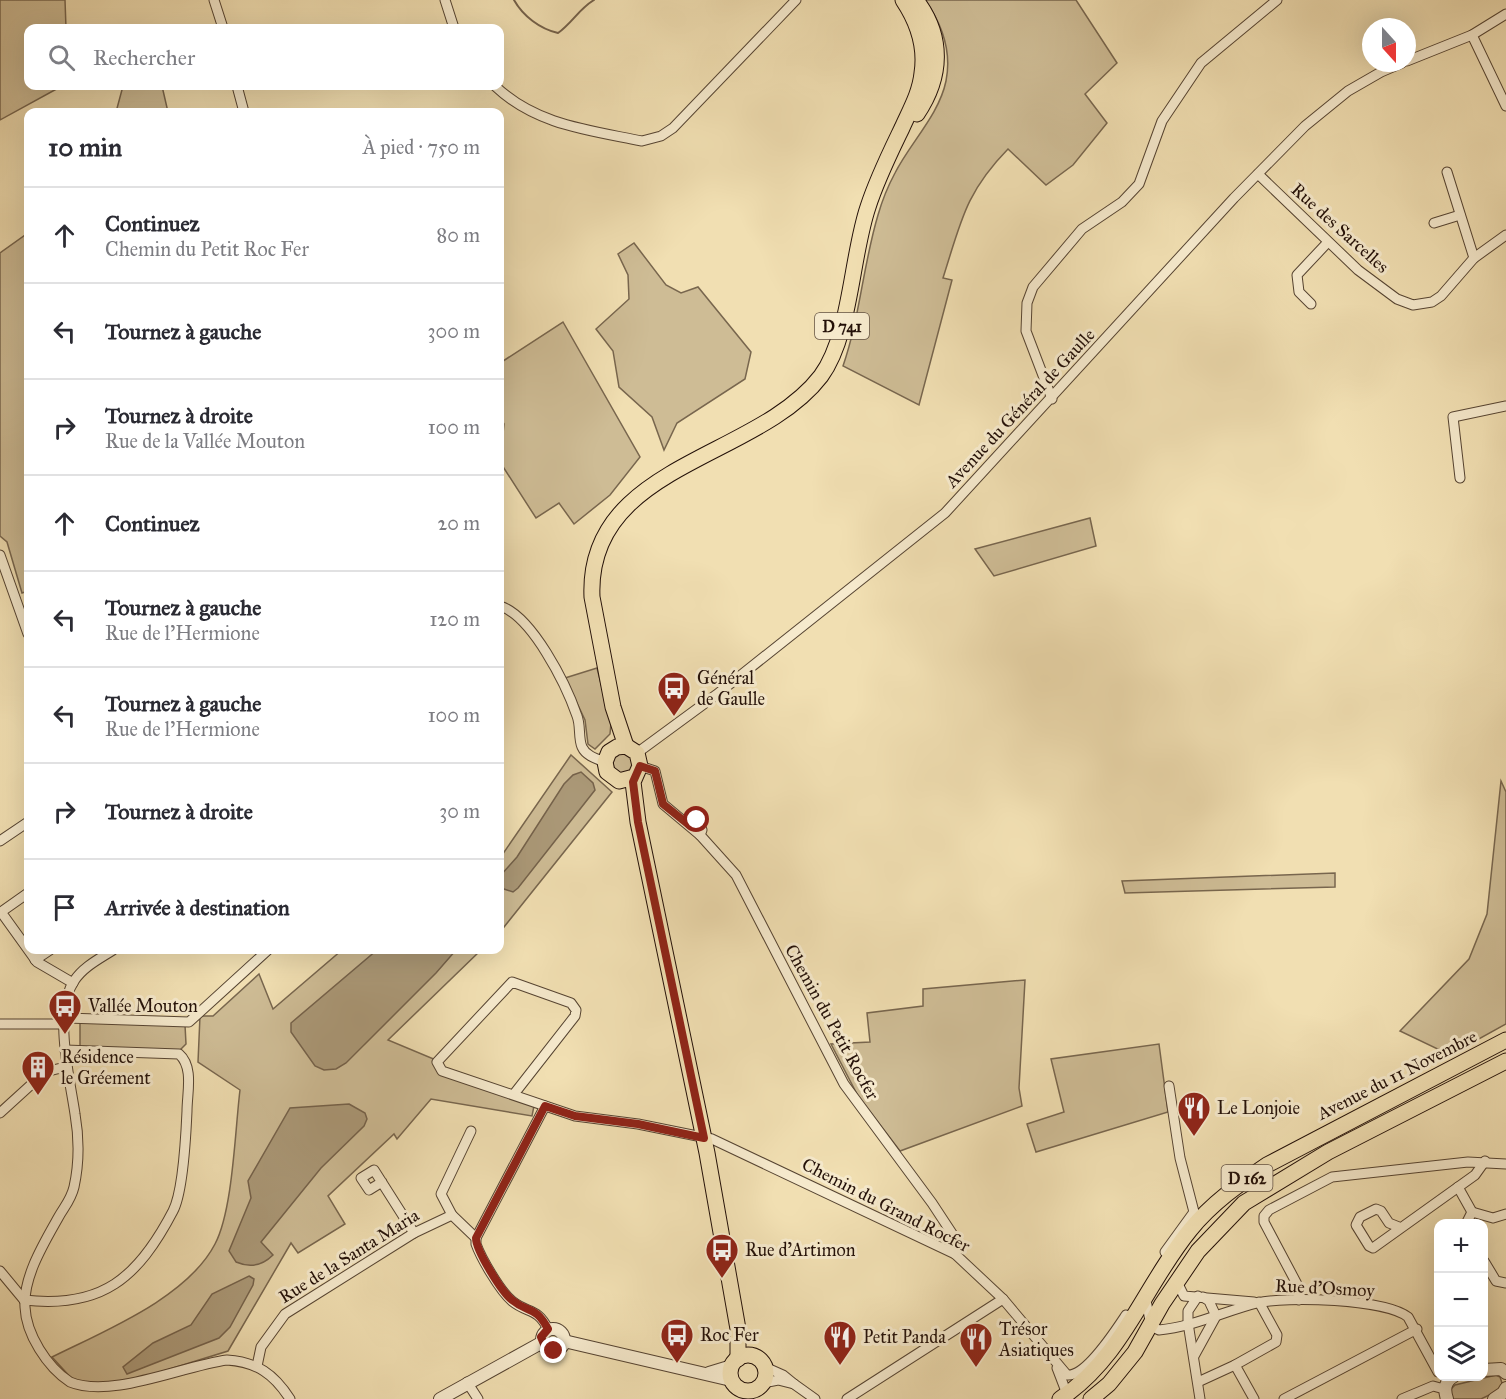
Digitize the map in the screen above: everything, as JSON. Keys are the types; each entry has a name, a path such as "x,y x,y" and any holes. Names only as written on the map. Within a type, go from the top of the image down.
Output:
{"main road":[{"name":"D 741","path":"746,1380 704,1138 592,597 593,567 601,543 628,505 652,484 795,402 820,376 836,348 867,209 918,94 923,72 919,31 903,0"},
{"name":"D 741","path":"892,151 928,97 936,74 934,35 927,16 916,0"},
{"name":"Avenue du 11 Novembre","path":"1064,1397 1090,1376 1108,1355 1142,1298 1190,1230 1212,1206 1238,1184 1267,1165 1506,1040"},
{"name":"Avenue du 11 Novembre","path":"1091,1399 1123,1368 1152,1326 1162,1304 1180,1289 1205,1242 1244,1203 1328,1152 1506,1061"},
{"path":"746,1380 765,1367"}],"street":[{"path":"214,0 222,24"},
{"path":"445,0 453,24"},
{"path":"499,90 527,110 567,127 642,141 652,139 673,128 688,114 796,0"},
{"path":"1052,399 1026,331 1027,303 1033,287 1082,229 1122,202 1139,184 1162,120 1201,63 1277,0"},
{"path":"1416,57 1472,35 1506,14"},
{"path":"1472,35 1506,106"},
{"name":"Avenue du Général de Gaulle","path":"625,762 716,695 930,526 972,486 1258,174 1324,108 1367,79 1382,72"},
{"path":"238,90 242,108"},
{"path":"1447,172 1474,258 1506,235"},
{"name":"Rue des Sarcelles","path":"1258,174 1358,270 1403,302 1413,305 1432,302 1441,296 1474,258"},
{"path":"1434,223 1460,215"},
{"path":"1311,304 1299,292 1297,275 1328,242"},
{"path":"1460,478 1453,417 1506,406"},
{"path":"0,555 24,623"},
{"path":"504,608 520,617 533,632 577,715 582,747 592,757 625,762"},
{"name":"Chemin du Petit Rocfer","path":"625,762 655,771 663,804 700,835 730,866 844,1084 937,1210 957,1241 955,1254"},
{"path":"0,841 24,825"},
{"path":"24,895 1,912 24,944"},
{"path":"32,954 36,960 73,983"},
{"path":"36,960 44,954"},
{"path":"107,954 87,968 73,983 68,994 65,1067 77,1138 74,1187 67,1207 59,1216 35,1263 24,1300 29,1328 40,1349 63,1377 88,1390 117,1390 219,1361 241,1361 257,1366 277,1380 290,1399"},
{"path":"0,1024 66,1021 189,1022 264,954"},
{"name":"Chemin du Grand Rocfer","path":"514,1094 575,1016 576,1010 571,1003 512,982 437,1062 442,1071 575,1116 638,1124 704,1138 760,1159 955,1254 1004,1299 1054,1360"},
{"path":"0,1271 24,1300 64,1303 90,1297 128,1275 144,1257 173,1211 185,1149 188,1068 179,1054 65,1050"},
{"path":"0,1113 45,1072 65,1067"},
{"path":"1054,1360 1067,1375 1077,1374 1089,1364 1142,1298 1194,1212 1179,1151 1169,1086"},
{"path":"476,1238 545,1106"},
{"path":"471,1131 442,1188 442,1199 452,1215 476,1238 478,1249 506,1295 516,1303 538,1313 548,1329"},
{"path":"1299,1300 1298,1286 1264,1222 1264,1216 1269,1210 1332,1177 1485,1161 1506,1164"},
{"path":"1400,1227 1389,1223 1381,1211 1376,1209 1360,1217 1356,1225 1369,1246 1373,1248 1475,1175 1485,1161"},
{"path":"382,1182 414,1233"},
{"path":"1458,1187 1472,1212 1494,1218 1506,1214"},
{"path":"1468,1219 1472,1212"},
{"name":"Rue de la Santa Maria","path":"257,1366 261,1347 285,1314 414,1233 452,1215"},
{"path":"1488,1268 1498,1284 1506,1283"},
{"name":"Rue d'Osmoy","path":"1180,1289 1200,1296 1259,1302 1299,1300 1350,1302 1390,1309 1408,1317 1446,1382"},
{"path":"1194,1356 1216,1316 1209,1301 1200,1296 1188,1311 1188,1323 1200,1399"},
{"path":"1142,1298 1162,1304"},
{"path":"1142,1298 1152,1326"},
{"path":"847,1399 1004,1299"},
{"path":"1198,1382 1276,1342 1277,1335 1259,1302"},
{"name":"Rue d'Osmoy","path":"1152,1326 1159,1330 1216,1316 1259,1302"},
{"path":"564,1341 561,1348 554,1351 546,1349 541,1337 548,1329 558,1329 564,1341 696,1374 722,1371 746,1380 778,1380 794,1384"},
{"path":"1284,1399 1417,1329"},
{"path":"440,1399 467,1382 542,1343"},
{"path":"1054,1360 1064,1397"},
{"path":"1235,1365 1254,1399"},
{"path":"765,1367 783,1375 814,1399"},
{"path":"1488,1370 1501,1369 1506,1374"},
{"path":"467,1382 478,1399"},
{"path":"1402,1399 1420,1390 1446,1382"},
{"path":"1494,1399 1506,1388"}],"shaded area":[{"path":"0,0 65,0 66,24 24,24 24,90 55,90 0,120"},
{"path":"925,0 1076,0 1117,63 1085,94 1107,123 1073,165 1046,185 1008,149 973,194 960,224 943,278 952,280 919,405 843,366 854,329 873,234 883,199 901,162 937,106 946,81 948,59 944,38"},
{"path":"122,90 163,90 167,108 117,108"},
{"path":"24,236 24,592 22,593 7,542 0,536 0,253"},
{"path":"634,243 666,285 681,293 698,287 751,352 745,379 677,423 664,450 652,417 619,387 613,351 596,329 629,299 628,275 618,254"},
{"path":"563,322 640,457 610,495 574,524 559,503 536,518 504,468 504,360"},
{"path":"1090,518 1096,546 994,576 975,549"},
{"path":"597,668 611,723 610,734 595,749 588,744 585,720 565,678"},
{"path":"623,753 630,756 633,763 630,770 623,773 616,770 613,763 616,756"},
{"path":"571,755 612,792 504,927 504,852"},
{"path":"581,772 593,783 595,790 518,888 513,892 504,889 504,872 517,857 564,784 573,775"},
{"path":"1501,781 1506,792 1506,1024 1450,1055 1400,1031 1469,959 1487,914"},
{"path":"1335,873 1335,887 1125,893 1122,881"},
{"path":"337,954 477,954 388,1040 436,1060 436,1067 534,1106 532,1116 431,1099 397,1139 394,1134 328,1196 345,1224 298,1253 291,1243 228,1351 115,1386 73,1380 52,1357 119,1324 165,1297 202,1263 215,1244 221,1229 230,1191 240,1090 198,1062 200,1016 213,1016 259,974 273,1009"},
{"path":"372,954 453,954 346,1063 336,1069 324,1070 315,1066 291,1032 291,1023"},
{"path":"1025,980 1019,1088 1022,1106 900,1151 858,1096 831,1044 870,1042 867,1013 923,1006 923,989"},
{"path":"80,1022 185,1025 186,1044 179,1051 80,1048"},
{"path":"1159,1044 1168,1112 1036,1152 1027,1124 1064,1112 1051,1059"},
{"path":"349,1104 365,1113 367,1119 364,1126 321,1168 261,1242 273,1255 265,1262 256,1265 236,1262 229,1251 251,1198 248,1181 290,1108"},
{"path":"249,1276 254,1279 253,1285 230,1327 219,1338 127,1374 123,1367 153,1343 191,1325 212,1294"},
{"path":"1496,1375 1500,1377 1502,1383 1500,1390 1481,1399 1452,1399 1450,1390 1455,1385 1471,1381 1488,1381 1488,1377"}],"waterway":[{"path":"514,0 533,21 558,33 594,0"}],"place":[{"name":"Général de Gaulle","path":"674,717"},
{"name":"Vallée Mouton","path":"65,1035"},
{"name":"Résidence le Gréement","path":"38,1096"},
{"name":"Le Lonjoie","path":"1194,1137"},
{"name":"Rue d'Artimon","path":"722,1279"},
{"name":"Roc Fer","path":"677,1364"},
{"name":"Petit Panda","path":"840,1366"},
{"name":"Trésor Asiatiques","path":"976,1368"}],"route":[{"path":"554,1351 549,1351 543,1346 541,1337 548,1329 541,1316 519,1305 506,1295 478,1249 476,1238 545,1106 575,1116 638,1124 704,1138 635,805 633,782 640,766 651,768 659,777 663,804 689,825 693,818 697,820"}]}
